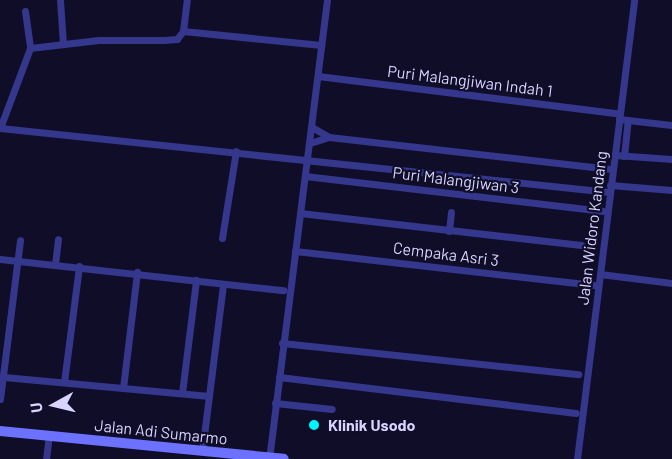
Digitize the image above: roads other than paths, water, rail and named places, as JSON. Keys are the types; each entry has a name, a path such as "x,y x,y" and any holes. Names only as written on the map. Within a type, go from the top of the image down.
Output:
{"main road":[{"name":"Jalan Adi Sumarmo","path":"0,431 284,459"}],"street":[{"path":"60,0 63,44"},
{"path":"30,48 63,44 177,39 183,31 187,0"},
{"path":"269,458 327,0"},
{"name":"Jalan Widoro Kandang","path":"577,459 634,0"},
{"path":"25,11 30,48 0,128 610,189 672,190"},
{"path":"183,31 321,45"},
{"name":"Puri Malangjiwan Indah 1","path":"318,76 672,125"},
{"path":"624,156 628,120"},
{"path":"312,127 329,137 608,169"},
{"path":"310,143 329,137"},
{"path":"222,238 236,151"},
{"path":"615,155 672,159"},
{"name":"Puri Malangjiwan 3","path":"305,176 603,211"},
{"path":"450,231 452,212"},
{"path":"300,213 581,245"},
{"path":"55,264 58,239"},
{"path":"0,399 20,240"},
{"name":"Cempaka Asri 3","path":"295,251 594,285"},
{"path":"0,259 137,272 223,285 283,290"},
{"path":"64,382 79,266"},
{"path":"123,388 137,272"},
{"path":"600,274 672,283"},
{"path":"182,393 196,280"},
{"path":"202,451 223,285"},
{"path":"282,343 578,374"},
{"path":"4,377 209,396"},
{"path":"279,377 576,413"},
{"path":"275,403 332,410"},
{"path":"46,459 49,435"}],"place":[{"name":"Klinik Usodo","path":"314,425"}]}
